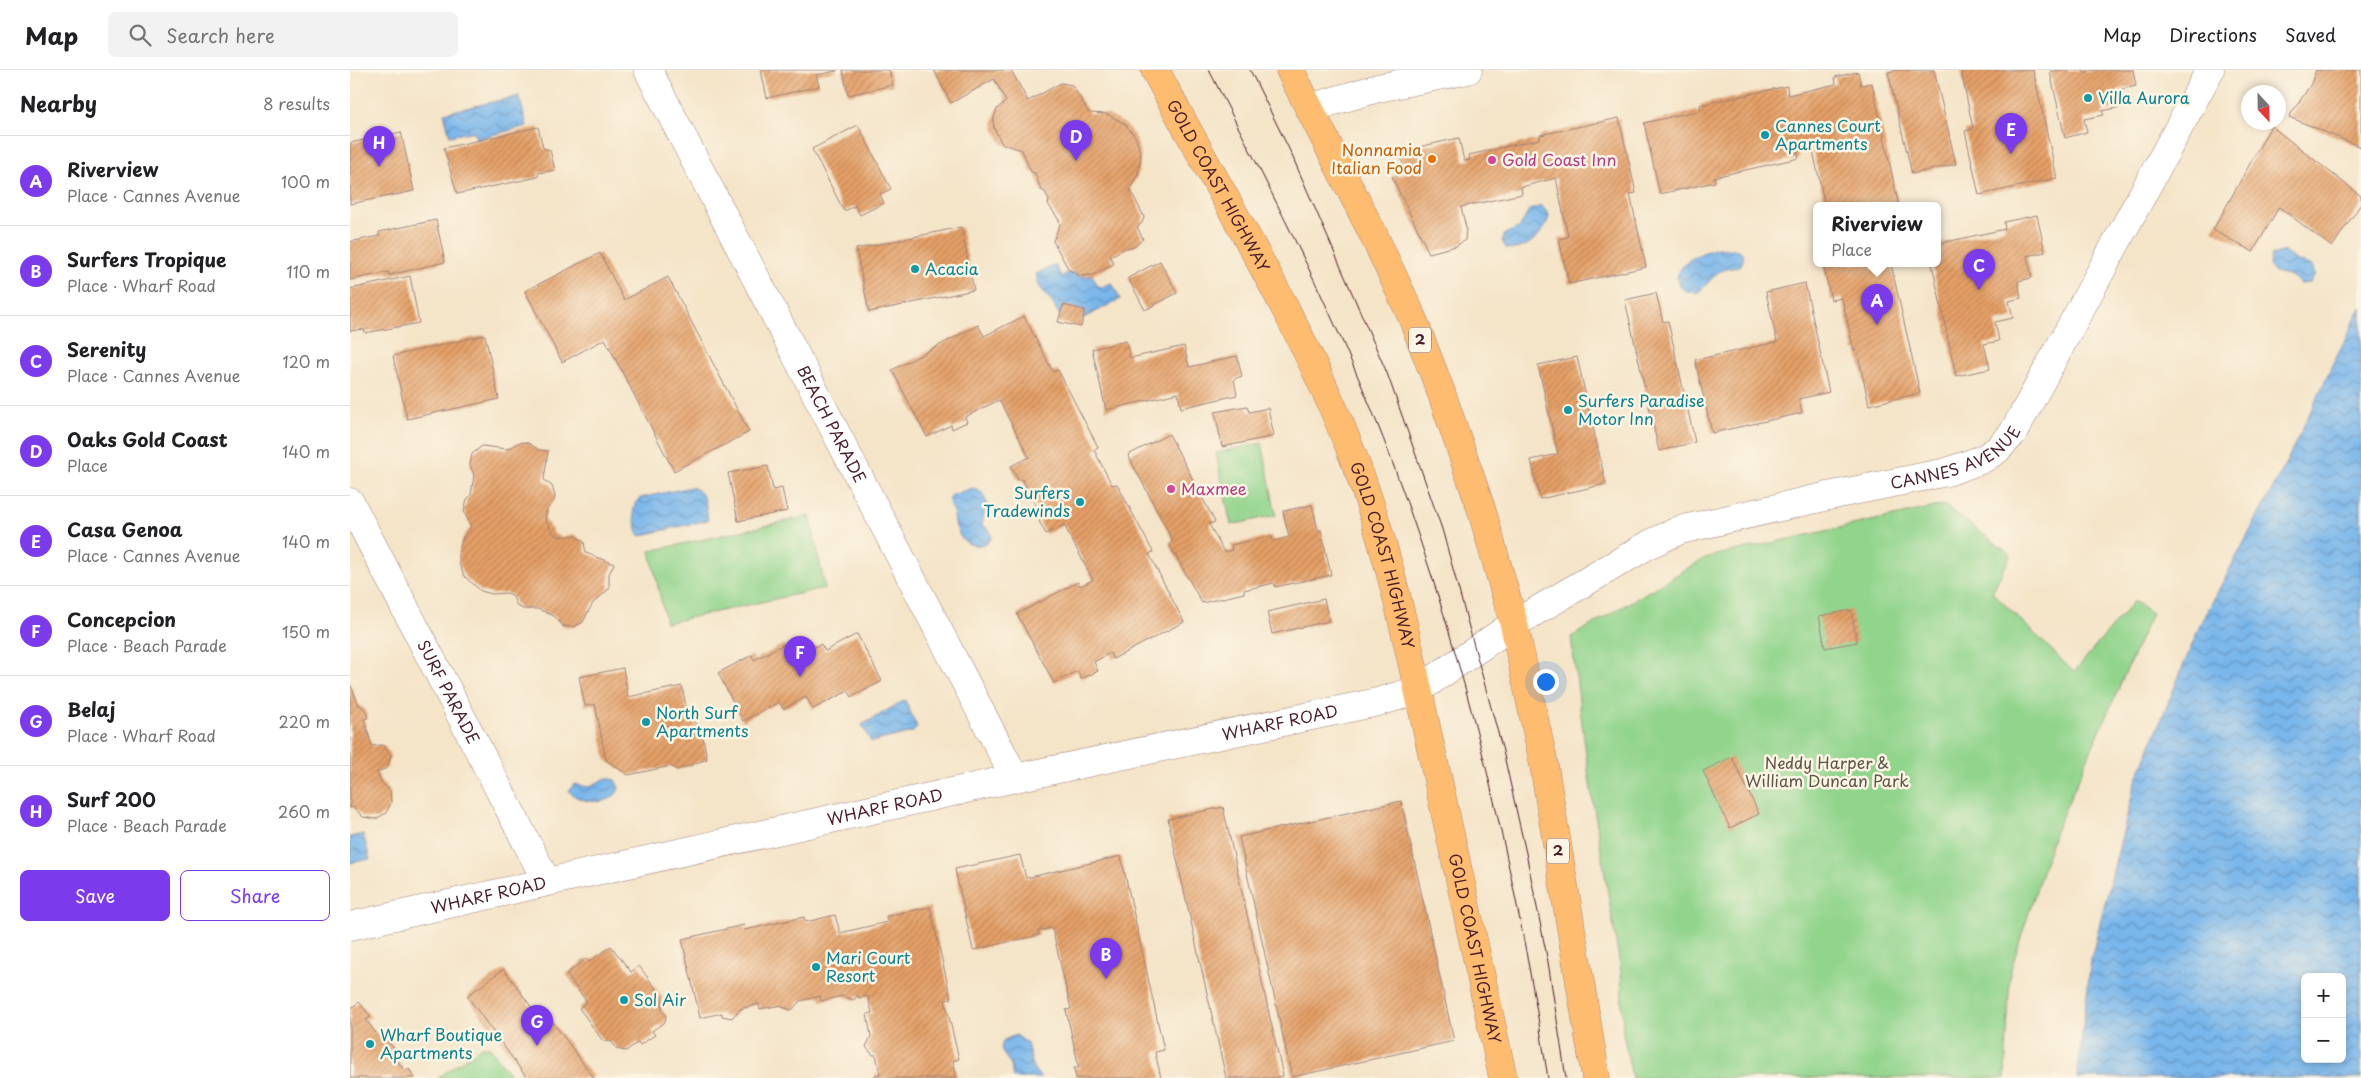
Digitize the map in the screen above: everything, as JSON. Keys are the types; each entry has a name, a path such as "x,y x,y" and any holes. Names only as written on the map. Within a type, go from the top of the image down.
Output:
{"highway":[{"name":"GOLD COAST HIGHWAY","path":"1155,70 1297,331 1328,395 1355,460 1380,534 1418,690 1503,1078"},
{"name":"2","path":"1290,70 1408,309 1441,392 1481,508 1514,624 1543,760 1596,1078"}],"street":[{"name":"BEACH PARADE","path":"648,70 1015,778"},
{"path":"1310,108 1378,88 1468,70"},
{"name":"CANNES AVENUE","path":"1418,690 1514,624 1650,544 1680,530 1833,495 1947,472 1976,462 1997,450 2013,433 2210,70"},
{"name":"SURF PARADE","path":"350,502 547,882"},
{"name":"WHARF ROAD","path":"350,926 1015,778 1358,708 1418,690"}],"green space":[{"path":"1262,443 1276,515 1231,525 1216,453"},
{"name":"Neddy Harper & William Duncan Park","path":"1944,505 2011,555 1992,592 2074,672 2134,601 2152,613 2054,834 2010,972 2005,1078 1632,1078 1623,1033 1621,972 1589,778 1571,637 1707,557"},
{"path":"810,516 825,588 666,623 650,551"},
{"path":"481,1047 490,1047 512,1078 438,1078"}],"water":[{"path":"519,96 527,126 476,139 474,131 450,136 444,113"},
{"path":"1542,206 1549,215 1544,228 1534,240 1520,248 1506,248 1502,241 1505,234 1520,227 1529,210"},
{"path":"1718,248 1739,250 1743,254 1743,261 1740,266 1719,271 1699,292 1684,290 1677,278 1683,266 1693,258"},
{"path":"2283,251 2295,260 2312,266 2315,274 2310,283 2300,284 2292,277 2275,272 2271,268 2269,265 2271,256"},
{"path":"1055,265 1061,276 1072,272 1080,276 1092,275 1097,285 1101,287 1112,283 1120,299 1078,321 1064,321 1053,303 1041,289 1036,274"},
{"path":"2361,306 2361,1078 2077,1078 2091,959 2135,784 2200,625 2283,469"},
{"path":"691,487 700,492 706,504 708,520 639,536 634,506 640,498"},
{"path":"973,488 982,493 987,503 982,525 990,531 992,537 986,543 980,545 972,545 962,538 956,528 953,509 950,507 949,499 952,495"},
{"path":"905,700 917,727 913,732 871,742 862,725"},
{"path":"607,778 615,780 619,788 616,794 604,801 596,802 580,799 569,791 574,784 588,787"},
{"path":"363,834 370,859 350,863 350,837"},
{"path":"1016,1035 1027,1043 1033,1068 1041,1078 1013,1078 1011,1065 1002,1052 1002,1047 1004,1040"}],"building":[{"path":"761,70 837,71 816,75 819,86 767,98"},
{"path":"843,70 889,70 893,85 848,95"},
{"path":"934,70 1011,70 1028,101 1061,83 1072,85 1089,113 1107,114 1125,124 1136,138 1141,156 1138,174 1130,189 1144,217 1142,223 1137,227 1143,239 1134,247 1126,248 1110,256 1114,264 1093,275 1080,276 1069,270 1053,241 1060,224 1059,220 1048,204 1049,200 1045,192 1041,190 1035,173 1031,172 1022,150 1002,144 994,128 993,121 997,109 1006,101 994,79 951,103"},
{"path":"1898,70 1934,70 1956,164 1912,174 1888,72"},
{"path":"1961,70 2033,70 2057,178 1979,195 1965,131 1973,129"},
{"name":"Villa Aurora","path":"2084,70 2085,73 2092,70 2133,70 2136,86 2118,90 2121,107 2102,111 2104,115 2084,119 2087,132 2065,138 2050,72"},
{"path":"2316,70 2361,70 2361,147 2289,117 2311,84"},
{"name":"Cannes Court Apartments","path":"1858,72 1861,85 1872,83 1898,202 1824,202 1812,146 1797,150 1799,158 1714,177 1715,182 1660,194 1644,123 1701,110 1700,105 1787,86 1788,95 1836,84 1835,77"},
{"name":"Gold Coast Inn","path":"1619,118 1636,193 1630,194 1646,267 1569,284 1559,239 1568,237 1556,178 1521,187 1522,194 1461,207 1466,228 1465,240 1456,246 1429,253 1392,177 1405,174 1400,151 1459,138 1464,161 1470,160 1469,155 1540,139 1540,135"},
{"path":"858,125 891,189 880,194 884,203 860,215 855,206 844,211 812,149"},
{"path":"538,127 543,148 550,150 555,170 538,173 538,177 457,194 444,148"},
{"path":"2269,130 2276,130 2361,196 2361,204 2332,247 2279,207 2253,252 2213,230"},
{"path":"401,132 414,191 350,204 350,143"},
{"path":"2037,215 2045,252 2027,256 2032,278 2018,281 2021,298 2009,301 2013,318 1995,322 1999,341 1984,344 1990,369 1956,376 1933,267 1941,267 1941,243 2005,229 2004,222"},
{"path":"436,220 445,262 389,275 388,272 350,280 350,242 379,236 379,232"},
{"name":"Acacia","path":"961,227 974,290 869,312 856,249"},
{"path":"600,253 624,300 668,277 749,432 674,471 605,339 562,362 525,291"},
{"path":"1160,261 1177,293 1145,310 1128,278"},
{"path":"1824,267 1892,267 1920,393 1869,405 1857,350 1854,351 1842,298 1831,300"},
{"path":"410,276 419,323 365,333 364,329 350,331 350,289"},
{"path":"1805,283 1829,392 1799,399 1802,413 1712,433 1695,360 1777,342 1766,292"},
{"path":"1656,293 1663,322 1668,321 1695,442 1659,451 1625,300"},
{"path":"1063,305 1085,310 1081,327 1058,322"},
{"name":"Surfers Tradewinds","path":"1024,316 1053,372 1058,370 1098,447 1094,450 1112,485 1117,484 1153,552 1149,554 1184,622 1113,659 1110,653 1094,662 1098,671 1081,679 1077,671 1054,683 1017,614 1078,582 1080,586 1093,580 1064,525 1046,534 1039,521 1043,519 1022,479 1018,480 1011,466 1029,457 999,400 965,417 967,422 952,429 951,425 927,437 892,370 978,325 984,336"},
{"path":"485,335 499,399 407,419 393,356"},
{"path":"1126,341 1130,358 1184,346 1189,367 1237,356 1242,376 1234,379 1237,395 1181,408 1178,393 1106,410 1092,349"},
{"name":"Surfers Paradise Motor Inn","path":"1577,357 1606,484 1540,499 1531,460 1558,454 1538,365"},
{"path":"1247,406 1249,412 1268,408 1274,436 1222,447 1215,412"},
{"name":"Maxmee","path":"1169,434 1215,522 1209,524 1224,552 1232,550 1231,545 1271,536 1273,541 1289,537 1283,511 1312,505 1318,530 1321,530 1331,575 1275,587 1274,583 1244,590 1244,593 1202,603 1169,544 1173,541 1128,455"},
{"path":"525,442 538,450 548,451 544,480 552,486 555,496 554,501 547,509 545,519 554,534 562,537 575,535 584,542 586,553 614,564 609,574 609,589 593,603 583,622 574,627 563,626 554,616 538,609 523,609 517,606 512,595 507,593 492,594 481,591 464,576 459,563 459,550 463,537 471,527 464,511 467,499 471,495 474,475 470,465 472,454 482,446 507,449 518,443"},
{"path":"768,466 773,490 782,488 787,511 738,521 728,473"},
{"path":"1324,599 1329,621 1272,634 1267,612"},
{"path":"1851,610 1857,642 1825,648 1819,616"},
{"path":"857,634 882,681 852,697 848,691 813,709 806,697 783,709 779,702 743,721 718,673 752,655 754,660 784,644 791,659 821,644 825,651"},
{"name":"North Surf Apartments","path":"623,668 628,697 682,686 686,707 703,737 707,759 677,770 671,766 628,775 606,760 595,704 585,706 579,677"},
{"path":"350,684 359,705 365,709 368,718 364,719 372,746 383,745 391,755 387,768 377,772 381,782 390,791 391,803 386,813 376,819 363,817 353,807 350,808"},
{"path":"1732,757 1759,814 1730,828 1703,771"},
{"path":"1401,801 1454,1041 1292,1077 1239,837"},
{"path":"1223,807 1283,1076 1273,1078 1226,1078 1168,819"},
{"path":"1020,855 1026,878 1121,856 1164,1050 1155,1052 1161,1078 1076,1078 1074,1068 1079,1068 1066,1010 1071,1009 1052,928 1038,931 1039,935 973,950 955,869"},
{"name":"Mari Court Resort","path":"930,907 951,999 945,1000 959,1059 953,1061 957,1078 875,1078 875,1075 880,1074 876,1055 873,1055 866,1047 871,1036 867,1014 872,1013 868,996 859,998 858,995 854,1000 842,996 821,1001 820,996 800,1001 792,1010 782,1007 782,1005 760,1009 759,1004 740,1009 732,1018 722,1016 722,1013 700,1018 682,939 744,925 745,930 804,917 806,922 835,915 840,933 887,922 886,916"},
{"name":"Sol Air","path":"611,946 631,972 639,966 662,997 662,1010 666,1015 665,1022 652,1031 655,1035 640,1045 638,1042 626,1051 617,1049 611,1041 603,1041 579,1008 587,1002 566,974 586,959 589,962"},
{"path":"504,969 537,1015 544,1010 594,1078 527,1078 467,996"},
{"name":"Wharf Boutique Apartments","path":"359,1002 371,1017 366,1020 379,1037 383,1034 396,1051 392,1054 405,1071 409,1069 415,1078 350,1078 350,1009"}],"tram line":[{"path":"1209,70 1283,215 1330,314 1373,413 1420,539 1444,614 1486,767 1520,922 1548,1078"},
{"path":"1250,70 1290,151 1387,373 1442,529 1503,751 1548,962 1566,1078"}],"place":[{"name":"Villa Aurora","path":"2088,98"},
{"name":"Cannes Court Apartments","path":"1765,135"},
{"name":"Casa Genoa","path":"2011,154"},
{"name":"Nonnamia Italian Food","path":"1432,159"},
{"name":"Gold Coast Inn","path":"1492,160"},
{"name":"Oaks Gold Coast","path":"1076,161"},
{"name":"Surf 200","path":"379,167"},
{"name":"Acacia","path":"915,269"},
{"name":"Serenity","path":"1979,290"},
{"name":"Riverview","path":"1877,325"},
{"name":"Surfers Paradise Motor Inn","path":"1568,410"},
{"name":"Maxmee","path":"1171,489"},
{"name":"Surfers Tradewinds","path":"1080,502"},
{"name":"Concepcion","path":"800,677"},
{"name":"North Surf Apartments","path":"646,722"},
{"name":"Mari Court Resort","path":"816,967"},
{"name":"Surfers Tropique","path":"1106,979"},
{"name":"Sol Air","path":"624,1000"},
{"name":"Wharf Boutique Apartments","path":"370,1044"},
{"name":"Belaj","path":"537,1046"}]}
